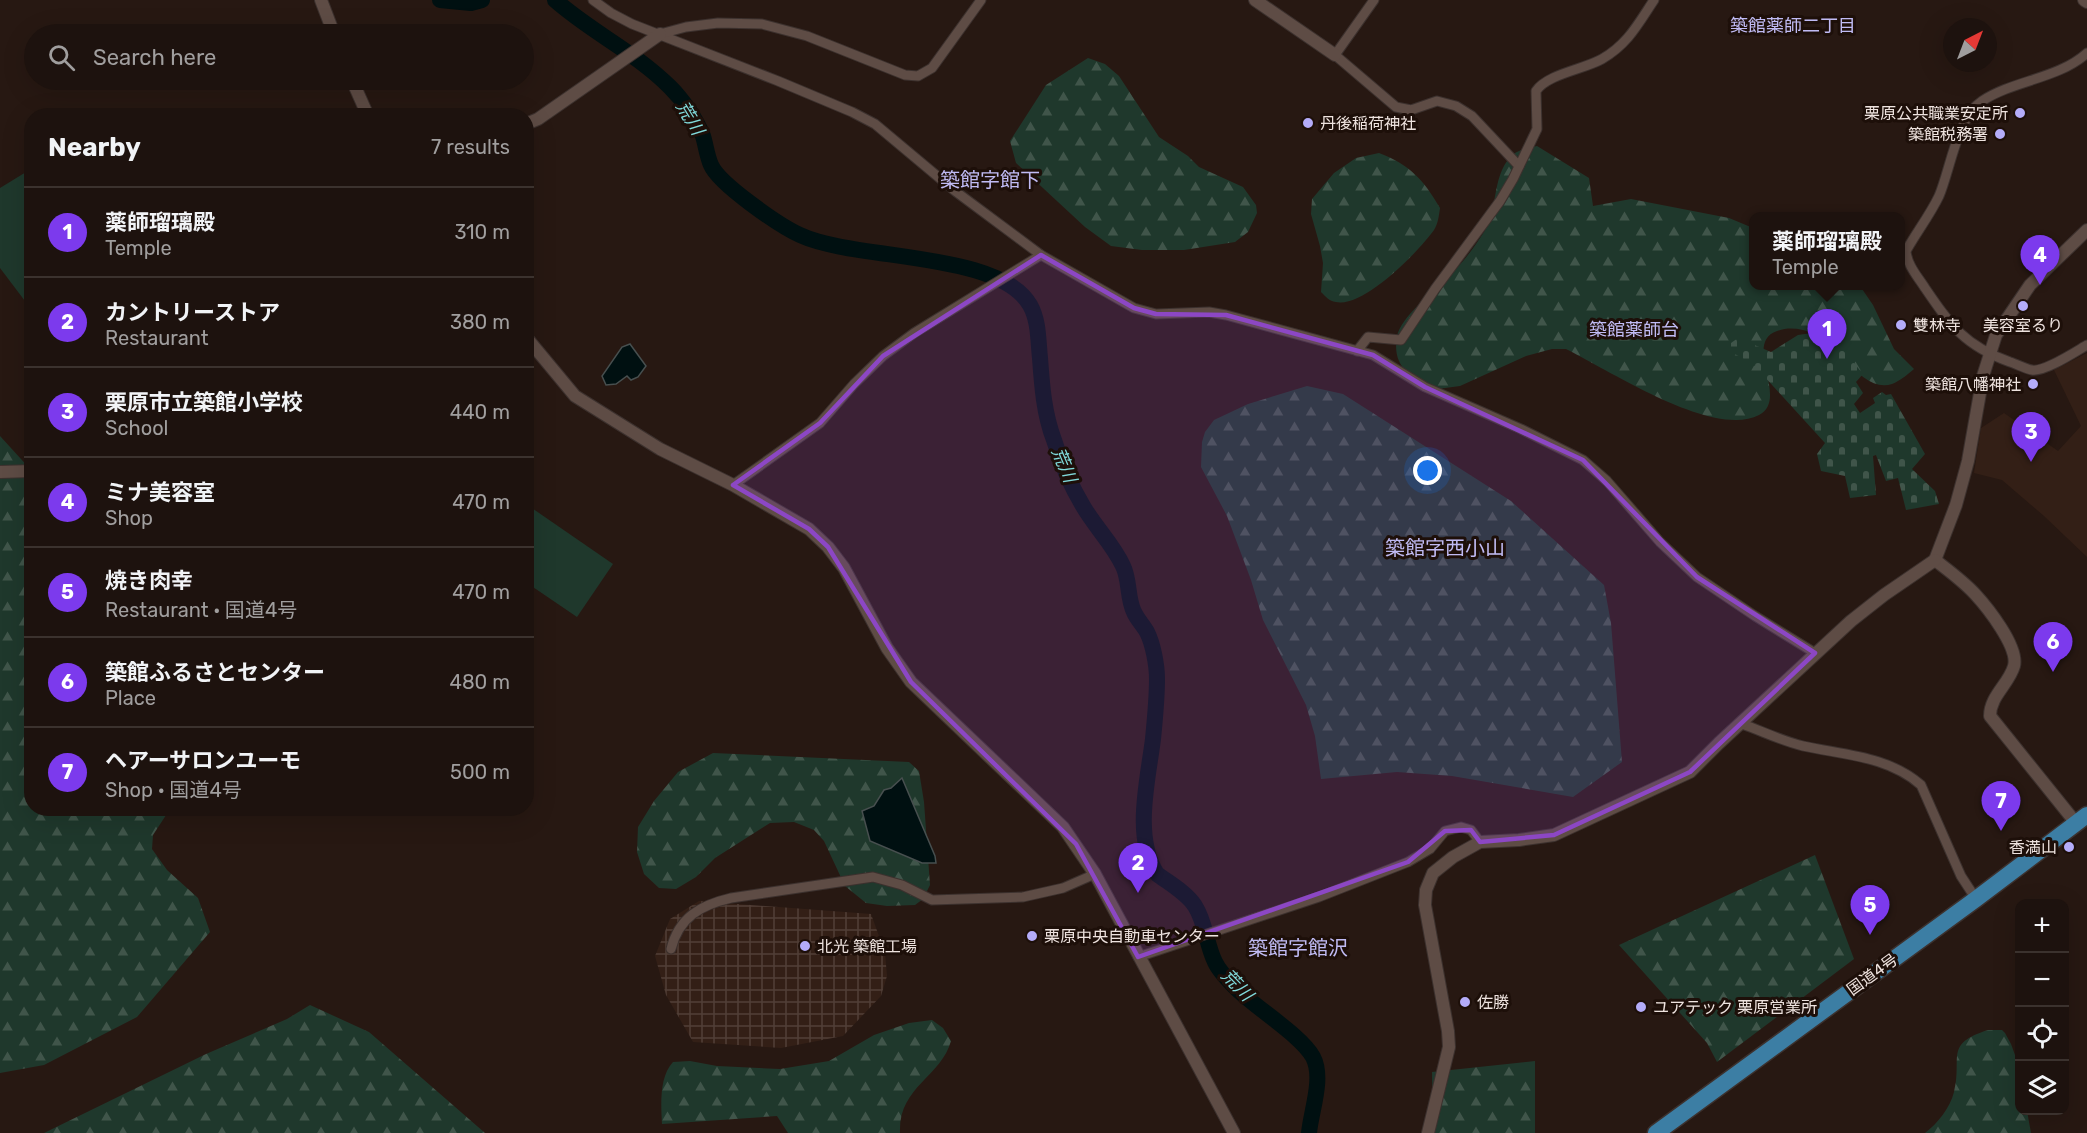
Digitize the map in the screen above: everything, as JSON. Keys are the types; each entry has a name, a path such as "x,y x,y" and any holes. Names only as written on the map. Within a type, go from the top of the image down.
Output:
{"highway":[{"name":"国道4号","path":"1656,1133 1976,899 2081,819"}],"street":[{"path":"321,0 330,24"},
{"path":"594,0 611,13 648,31 789,85 875,124 955,191 1041,255 1134,308 1156,314 1209,312 1226,315 1373,355 1425,387 1521,429 1583,460 1607,481 1660,542 1697,576 1755,616 1815,653"},
{"path":"534,121 620,64 660,34 686,27 718,23 762,24 807,36 905,75 918,76 932,68 981,0"},
{"path":"1255,0 1335,55 1396,107 1411,110 1437,101 1456,106 1472,116 1519,166"},
{"path":"1335,55 1374,0"},
{"path":"1357,351 1368,336 1401,340 1435,289 1500,201 1537,129 1538,88 1549,81 1601,60 1626,42 1654,0"},
{"path":"2087,53 2059,70 1981,101 1971,113 1959,136 1939,196 1906,251 1906,258 1952,326 1969,342 1989,354 2034,370 2044,368 2087,345"},
{"path":"356,90 364,108"},
{"path":"1428,1133 1449,1047 1425,905 1426,890 1433,873 1453,857 1480,842 1554,835 1690,772 1815,653 1884,595 1935,560 1956,505 1968,460 1983,376 1996,335 2030,285 2087,230"},
{"path":"734,485 820,423 854,384 883,356 914,333 1041,255"},
{"path":"534,346 575,396 660,448 734,485 809,529 828,547 844,568 887,648 910,682 1063,827 1076,844 1095,874 1234,1133"},
{"path":"0,472 24,471"},
{"path":"1935,560 1975,594 2001,629 2014,658 2013,668 1992,703 1990,716 2081,819"},
{"path":"1742,724 1801,745 1876,760 1910,775 1921,785 1954,861 1976,899"},
{"path":"1138,957 1319,897 1408,862 1430,849 1445,831 1461,827 1471,830 1480,842"},
{"path":"671,949 675,934 686,920 713,903 731,898 873,877 902,885 932,900 1023,897 1063,888 1095,874"}],"highlighted area":[{"path":"1041,255 1134,308 1156,314 1226,315 1373,355 1425,387 1583,460 1697,577 1815,653 1690,772 1554,835 1480,842 1471,830 1445,831 1408,862 1138,957 1076,844 911,682 828,547 809,529 733,485 820,423 883,356"}],"shaded area":[{"path":"630,344 646,366 638,377 631,380 627,376 616,384 606,385 602,376 622,347"},
{"path":"2087,353 2087,557 2002,480 1974,473 1981,428 2004,413 2058,451 2081,426 2054,370"},
{"path":"902,778 936,863 922,863 870,841 862,811 874,806 884,790 891,788"},
{"name":"北光 築館工場","path":"699,901 871,914 885,953 887,976 881,996 843,1036 781,1048 693,1042 666,995 655,956 670,919"}],"green space":[{"path":"1088,58 1105,64 1119,76 1159,137 1188,156 1199,167 1243,187 1256,205 1257,213 1248,232 1235,242 1184,250 1142,250 1111,246 1085,227 1016,163 1010,141 1046,85"},
{"path":"1537,146 1589,178 1593,206 1631,199 1729,218 1749,226 1749,290 1863,290 1873,305 1894,349 1914,369 1895,383 1881,385 1859,373 1815,334 1803,330 1783,329 1767,337 1764,347 1770,397 1767,407 1759,415 1739,420 1715,418 1661,399 1566,349 1552,349 1526,356 1460,386 1430,390 1409,374 1400,363 1396,347 1400,329 1412,312 1462,263 1484,232 1489,223 1502,170 1515,153"},
{"path":"1379,153 1407,168 1428,189 1440,208 1437,222 1434,230 1416,251 1390,276 1361,296 1348,301 1336,302 1328,299 1321,292 1323,263 1311,214 1312,199 1334,173 1356,158"},
{"path":"24,173 24,300 0,268 0,188"},
{"path":"1819,332 1834,339 1863,374 1856,382 1863,393 1854,404 1860,413 1875,403 1873,398 1882,392 1886,395 1891,394 1925,454 1912,469 1935,491 1939,504 1906,510 1898,478 1886,481 1876,455 1873,456 1876,495 1850,498 1845,476 1821,471 1817,454 1825,443 1753,364 1724,348 1738,338 1771,352 1798,335"},
{"path":"1307,386 1343,394 1511,501 1604,585 1611,623 1622,762 1573,797 1452,776 1397,772 1321,779 1315,736 1306,705 1263,620 1227,516 1201,467 1202,442 1205,432 1214,420 1248,404"},
{"path":"0,436 24,462 24,816 165,816 153,835 152,849 167,870 198,898 210,932 137,1017 44,1065 0,1073"},
{"path":"534,510 613,564 577,617 534,588"},
{"path":"713,753 909,762 919,771 924,802 930,885 923,899 915,905 887,906 866,903 845,886 824,841 814,830 794,822 770,823 715,858 696,877 676,889 659,888 644,874 637,852 638,827 654,801 678,772"},
{"path":"1815,855 1854,959 1717,1062 1707,1043 1619,945"},
{"path":"310,1005 369,1032 485,1133 44,1133 206,1054 287,1019"},
{"path":"932,1020 943,1028 951,1041 939,1064 906,1104 901,1117 900,1133 788,1133 777,1116 662,1124 663,1083 668,1068 673,1062 690,1061 717,1066 780,1069 829,1061 874,1035 909,1023"},
{"path":"1988,1030 2002,1030 2005,1033 2015,1055 2015,1115 2028,1115 2031,1133 1925,1133 1943,1115 1950,1104 1954,1092 1960,1047 1974,1035"},
{"path":"1535,1061 1535,1133 1433,1133 1432,1072"}],"waterway":[{"name":"荒川","path":"440,0 471,3 482,0"},
{"name":"荒川","path":"555,0 642,63 670,87 697,123 711,165 716,173 737,193 779,223 800,235 825,243 924,259 989,275 1014,288 1030,305 1038,331 1046,410 1060,457 1083,506 1123,566 1132,607 1147,632 1154,655 1157,673 1156,701 1144,808 1144,826 1150,859 1157,874 1192,901 1202,919 1212,955 1224,975 1243,995 1288,1030 1313,1057 1317,1084 1309,1133"}],"place":[{"name":"栗原公共職業安定所","path":"2020,113"},
{"name":"丹後稲荷神社","path":"1308,123"},
{"name":"築館税務署","path":"2000,134"},
{"name":"ミナ美容室","path":"2040,285"},
{"name":"美容室るり","path":"2023,306"},
{"name":"雙林寺","path":"1901,325"},
{"name":"薬師瑠璃殿","path":"1827,359"},
{"name":"築館八幡神社","path":"2033,384"},
{"name":"栗原市立築館小学校","path":"2031,462"},
{"name":"築館ふるさとセンター","path":"2053,672"},
{"name":"ヘアーサロンユーモ","path":"2001,831"},
{"name":"香満山","path":"2069,847"},
{"name":"カントリーストア","path":"1138,893"},
{"name":"焼き肉幸","path":"1870,935"},
{"name":"栗原中央自動車センター","path":"1032,936"},
{"name":"北光 築館工場","path":"805,946"},
{"name":"佐勝","path":"1465,1002"},
{"name":"ユアテック 栗原営業所","path":"1641,1007"}],"district":[{"name":"築館薬師二丁目","path":"1793,26"},
{"name":"築館字館下","path":"990,180"},
{"name":"築館薬師台","path":"1634,330"},
{"name":"築館字西小山","path":"1445,548"},
{"name":"築館字館沢","path":"1298,948"}]}
